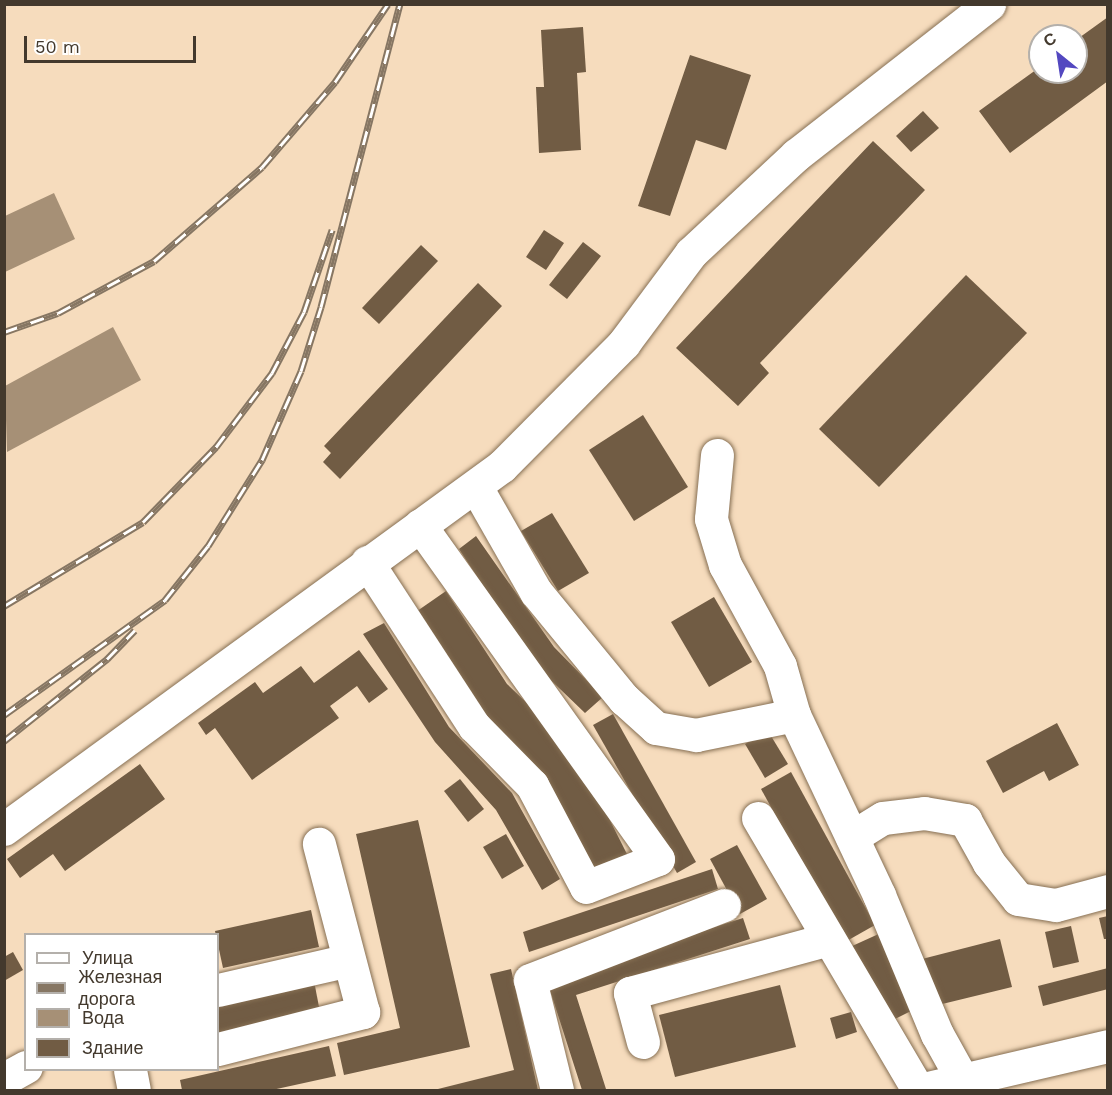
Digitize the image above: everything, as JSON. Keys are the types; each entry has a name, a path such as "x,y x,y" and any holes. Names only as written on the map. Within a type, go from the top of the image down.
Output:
{"street":[{"path":"4,829 367,562 476,487 624,343 692,253 796,156 989,4"},
{"path":"717,455 711,519 725,565 780,666 794,715 852,837 937,1034 965,1085"},
{"path":"476,487 536,592 624,699 656,728 696,735 794,715"},
{"path":"367,562 474,726 532,785 586,887 658,859 420,525"},
{"path":"852,837 883,818 924,813 965,820 989,863 1018,899 1056,905 1107,891"},
{"path":"758,818 919,1090 965,1085 1107,1046"},
{"path":"219,1049 363,1012 319,844"},
{"path":"557,1090 530,980 724,905"},
{"path":"643,1042 630,993 829,939"},
{"path":"219,990 349,960"},
{"path":"4,1079 24,1068"}],"water":[{"path":"54,193 75,239 5,272 5,216"},
{"path":"113,327 141,380 7,452 5,386"}],"building":[{"path":"1108,17 1108,81 1010,153 979,111 1028,76 1028,84 1088,84 1088,31"},
{"path":"583,27 586,72 577,73 581,150 539,153 536,87 544,87 541,30"},
{"path":"690,55 751,75 726,150 696,140 670,216 638,206"},
{"path":"923,111 939,128 911,152 896,136"},
{"path":"873,141 925,190 760,363 769,373 738,406 676,348"},
{"path":"544,230 564,243 546,270 526,257"},
{"path":"583,242 601,256 567,299 549,285"},
{"path":"421,245 438,261 379,324 362,308"},
{"path":"966,275 1027,333 879,487 819,429"},
{"path":"478,283 502,306 340,479 323,462 331,453 324,446"},
{"path":"643,415 688,487 634,521 589,450"},
{"path":"552,513 589,573 558,591 521,531"},
{"path":"476,536 554,647 603,697 585,713 535,665 459,549"},
{"path":"446,591 507,684 573,747 628,856 590,875 410,616"},
{"path":"714,597 752,662 709,687 671,622"},
{"path":"384,623 449,727 512,793 560,879 542,890 496,810 435,742 363,634"},
{"path":"359,650 388,689 369,703 357,686 330,706 339,718 252,780 215,728 206,735 198,723 255,682 263,693 301,666 314,683"},
{"path":"613,714 696,862 677,873 593,725"},
{"path":"1057,723 1079,765 1049,781 1044,771 1003,793 986,761"},
{"path":"768,731 788,764 765,778 745,744"},
{"path":"140,764 165,799 65,871 53,854 20,878 7,859"},
{"path":"791,772 875,925 845,942 761,789"},
{"path":"460,779 484,809 468,822 444,791"},
{"path":"418,820 470,1047 344,1075 337,1043 400,1028 356,834"},
{"path":"506,834 524,866 502,879 483,847"},
{"path":"737,845 767,899 740,914 710,859"},
{"path":"712,869 718,889 529,952 523,932"},
{"path":"311,910 319,947 223,968 219,950 219,933 215,931"},
{"path":"1108,916 1108,939 1104,939 1099,918"},
{"path":"743,918 750,939 576,995 606,1089 582,1090 547,981"},
{"path":"1071,926 1079,962 1053,968 1045,932"},
{"path":"883,932 919,1007 887,1023 850,947"},
{"path":"1000,939 1012,987 934,1006 922,959"},
{"path":"13,952 23,970 4,981 4,957"},
{"path":"1108,968 1108,989 1043,1006 1038,986"},
{"path":"511,969 538,1090 434,1090 514,1070 490,974"},
{"path":"314,981 320,1012 219,1034 219,1003"},
{"path":"780,985 796,1047 675,1077 659,1015"},
{"path":"851,1012 857,1032 836,1039 830,1018"},
{"path":"329,1046 336,1076 272,1090 182,1090 180,1080"}],"railway":[{"path":"4,332 58,313 154,261 262,167 335,82 388,4"},
{"path":"4,715 165,600 208,546 262,460 301,371 321,307 400,4"},
{"path":"4,606 143,522 216,447 272,373 304,312 332,230"},
{"path":"4,741 107,659 135,630"}]}
